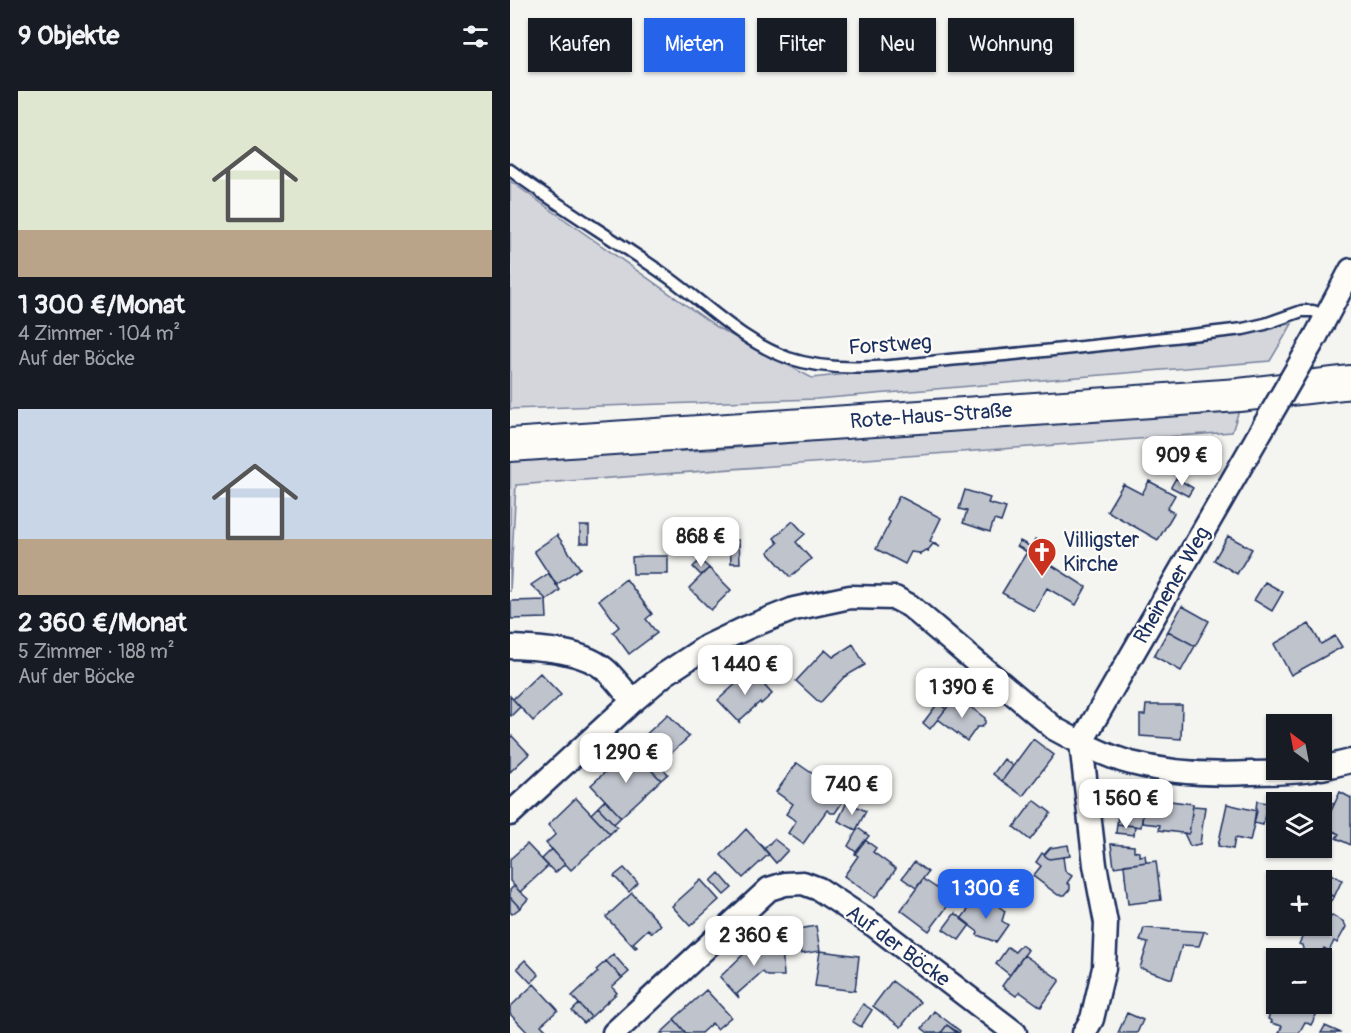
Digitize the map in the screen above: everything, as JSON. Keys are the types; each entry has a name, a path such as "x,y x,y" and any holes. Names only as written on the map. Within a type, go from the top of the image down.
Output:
{"main road":[{"name":"Rote-Haus-Straße","path":"510,445 1239,395 1351,382"}],"street":[{"name":"Rheinener Weg","path":"1081,743 1351,270"},
{"path":"510,814 633,701 665,674 690,658 746,627 794,609 850,597 895,598 910,606 1055,729 1081,743 1129,762 1171,771 1224,774 1266,773"},
{"path":"510,647 549,649 595,662 608,672 633,701"},
{"path":"1081,743 1095,865 1106,923 1104,968 1092,1019 1084,1033"},
{"path":"1332,766 1351,761"},
{"name":"Auf der Böcke","path":"614,1033 769,890 785,884 803,883 819,889 875,926 1015,1033"}],"lane":[{"name":"Forstweg","path":"510,170 669,278 738,332 787,357 814,365 842,368 987,356 1243,329 1302,311 1313,311 1321,326"}],"shaded area":[{"path":"510,181 720,329 812,378 1292,324 1270,361 816,399 510,409"},
{"path":"1241,404 1232,432 516,485 510,592 510,457 710,450"}],"building":[{"path":"1176,478 1193,488 1188,496 1171,487"},
{"path":"1149,481 1175,495 1167,509 1174,513 1158,540 1107,511 1123,484 1142,494"},
{"path":"965,490 990,498 988,503 1006,508 1001,522 994,520 990,532 963,523 967,511 959,509"},
{"path":"899,496 941,518 930,541 940,547 933,544 929,552 927,550 920,555 911,552 905,564 876,549 890,522 887,520"},
{"path":"793,521 805,534 796,542 811,559 790,577 768,552 778,543 774,538"},
{"path":"580,526 589,526 589,543 580,543"},
{"path":"557,535 580,568 556,585 534,551"},
{"path":"1228,536 1252,549 1237,574 1214,560"},
{"name":"Villigster Kirche","path":"1035,539 1055,551 1048,563 1086,587 1076,605 1047,588 1034,611 1002,593 1027,552 1017,546 1020,541 1031,547"},
{"path":"730,540 739,540 740,563 731,563"},
{"path":"668,556 668,574 633,574 632,557"},
{"path":"700,560 709,568 701,575 693,567"},
{"path":"709,568 731,590 711,610 689,588"},
{"path":"549,573 560,590 547,600 531,585"},
{"path":"626,579 652,614 646,619 657,633 629,654 613,632 619,627 599,600"},
{"path":"1265,582 1283,592 1272,611 1254,600"},
{"path":"546,600 547,618 511,619 511,601"},
{"path":"1182,606 1209,621 1195,646 1168,631"},
{"path":"1309,624 1321,644 1335,636 1342,647 1291,675 1274,644"},
{"path":"1168,631 1195,646 1181,671 1154,656"},
{"path":"853,644 865,665 844,677 820,703 796,681 825,650 833,657"},
{"path":"751,670 772,694 739,721 740,723 718,700"},
{"path":"540,673 561,695 533,721 513,699"},
{"path":"510,696 520,707 511,716 510,715"},
{"path":"956,696 985,718 982,727 977,727 967,741 938,719"},
{"path":"938,703 946,709 930,729 923,723"},
{"path":"1146,705 1182,705 1181,739 1140,736 1140,715 1145,715"},
{"path":"668,714 689,737 659,764 638,742"},
{"path":"512,736 529,754 510,772 510,738"},
{"path":"1033,739 1054,755 1023,796 1002,781"},
{"path":"645,750 668,774 661,780 638,757"},
{"path":"624,755 631,763 638,757 661,780 621,817 591,785"},
{"path":"1004,759 1013,766 1002,781 993,774"},
{"path":"797,763 846,797 835,813 827,810 803,844 788,833 796,821 786,814 793,804 776,792"},
{"path":"1340,792 1351,798 1351,845 1336,838 1339,834 1332,830 1332,809"},
{"path":"1120,795 1145,798 1141,827 1117,824"},
{"path":"576,798 610,834 571,870 546,843 556,834 548,825"},
{"path":"1155,799 1193,804 1189,834 1159,830 1160,825 1142,823 1144,800 1154,801"},
{"path":"605,800 621,817 614,824 598,807"},
{"path":"1034,800 1051,813 1030,840 1014,827"},
{"path":"1257,801 1266,803 1263,825 1254,823"},
{"path":"847,802 866,811 856,830 838,821"},
{"path":"1227,804 1257,811 1250,841 1235,838 1233,849 1218,846"},
{"path":"1193,806 1205,807 1200,844 1190,846 1184,833 1189,834"},
{"path":"598,807 617,827 610,834 591,814"},
{"path":"1117,824 1135,826 1134,835 1116,833"},
{"path":"858,828 869,836 856,852 848,846"},
{"path":"746,829 769,854 743,878 721,855"},
{"path":"774,839 788,850 776,863 764,849"},
{"path":"865,840 876,848 873,852 896,869 875,898 844,876 858,856 855,854"},
{"path":"527,844 548,866 520,892 510,881 510,859"},
{"path":"1111,844 1134,846 1134,851 1139,852 1139,856 1145,855 1146,862 1114,867"},
{"path":"1068,845 1070,856 1049,859 1044,855 1050,848"},
{"path":"552,849 565,864 555,873 542,859"},
{"path":"1042,853 1049,859 1063,857 1065,871 1072,876 1067,883 1070,889 1065,895 1058,895 1033,876 1041,866 1036,862"},
{"path":"1156,861 1161,900 1128,904 1124,865"},
{"path":"914,862 928,872 916,888 902,878"},
{"path":"624,868 638,883 629,892 614,876"},
{"path":"719,873 732,888 724,895 711,881"},
{"path":"1332,875 1342,880 1334,897 1332,896"},
{"path":"923,879 953,899 929,931 901,910"},
{"path":"701,880 719,900 690,926 672,906"},
{"path":"514,886 528,899 520,908 510,897 510,890"},
{"path":"632,893 661,925 652,933 648,929 633,943 637,947 635,948 606,917"},
{"path":"510,897 520,908 512,914 510,912"},
{"path":"976,899 985,906 991,901 1005,911 1002,921 1008,925 996,942 977,935 978,932 961,919"},
{"path":"955,913 970,925 959,940 943,929"},
{"path":"1332,915 1344,922 1346,927 1337,943 1334,941 1330,948 1303,948 1299,944 1303,936 1332,936"},
{"path":"796,922 799,941 778,942 777,923"},
{"path":"816,926 820,951 801,954 797,929"},
{"path":"1144,928 1208,932 1204,932 1199,946 1182,945 1172,979 1140,968 1148,943 1140,941"},
{"path":"1021,945 1028,950 1010,975 996,964 1008,947 1015,952"},
{"path":"782,946 784,976 768,976 762,972 737,994 739,998 720,977 751,947"},
{"path":"820,951 859,956 855,991 815,986"},
{"path":"613,954 629,972 622,978 606,961"},
{"path":"1024,955 1060,980 1041,1007 1020,992 1016,996 1002,986"},
{"path":"525,960 539,975 531,983 517,968"},
{"path":"606,961 622,978 612,987 617,993 591,1017 572,996 598,972 596,970"},
{"path":"892,981 920,1002 901,1027 873,1006"},
{"path":"534,984 558,1010 541,1025 549,1033 528,1033 510,1014 510,1007"},
{"path":"706,990 731,1017 717,1029 712,1023 701,1033 686,1033 674,1019"},
{"path":"579,1004 591,1017 584,1023 572,1011"},
{"path":"863,1004 872,1010 861,1027 852,1021"},
{"path":"934,1011 960,1031 959,1033 947,1025 941,1033 928,1033 922,1028"},
{"path":"1127,1013 1143,1020 1137,1033 1118,1033"},
{"path":"1270,1014 1316,1014 1311,1025 1305,1022 1299,1033 1279,1033 1282,1026 1271,1023 1272,1021 1268,1019"},
{"path":"675,1020 686,1033 661,1033"},
{"path":"947,1025 957,1033 941,1033"},
{"path":"1325,1026 1341,1033 1321,1033"}],"place":[{"name":"Villigster Kirche","path":"1042,578"}]}
